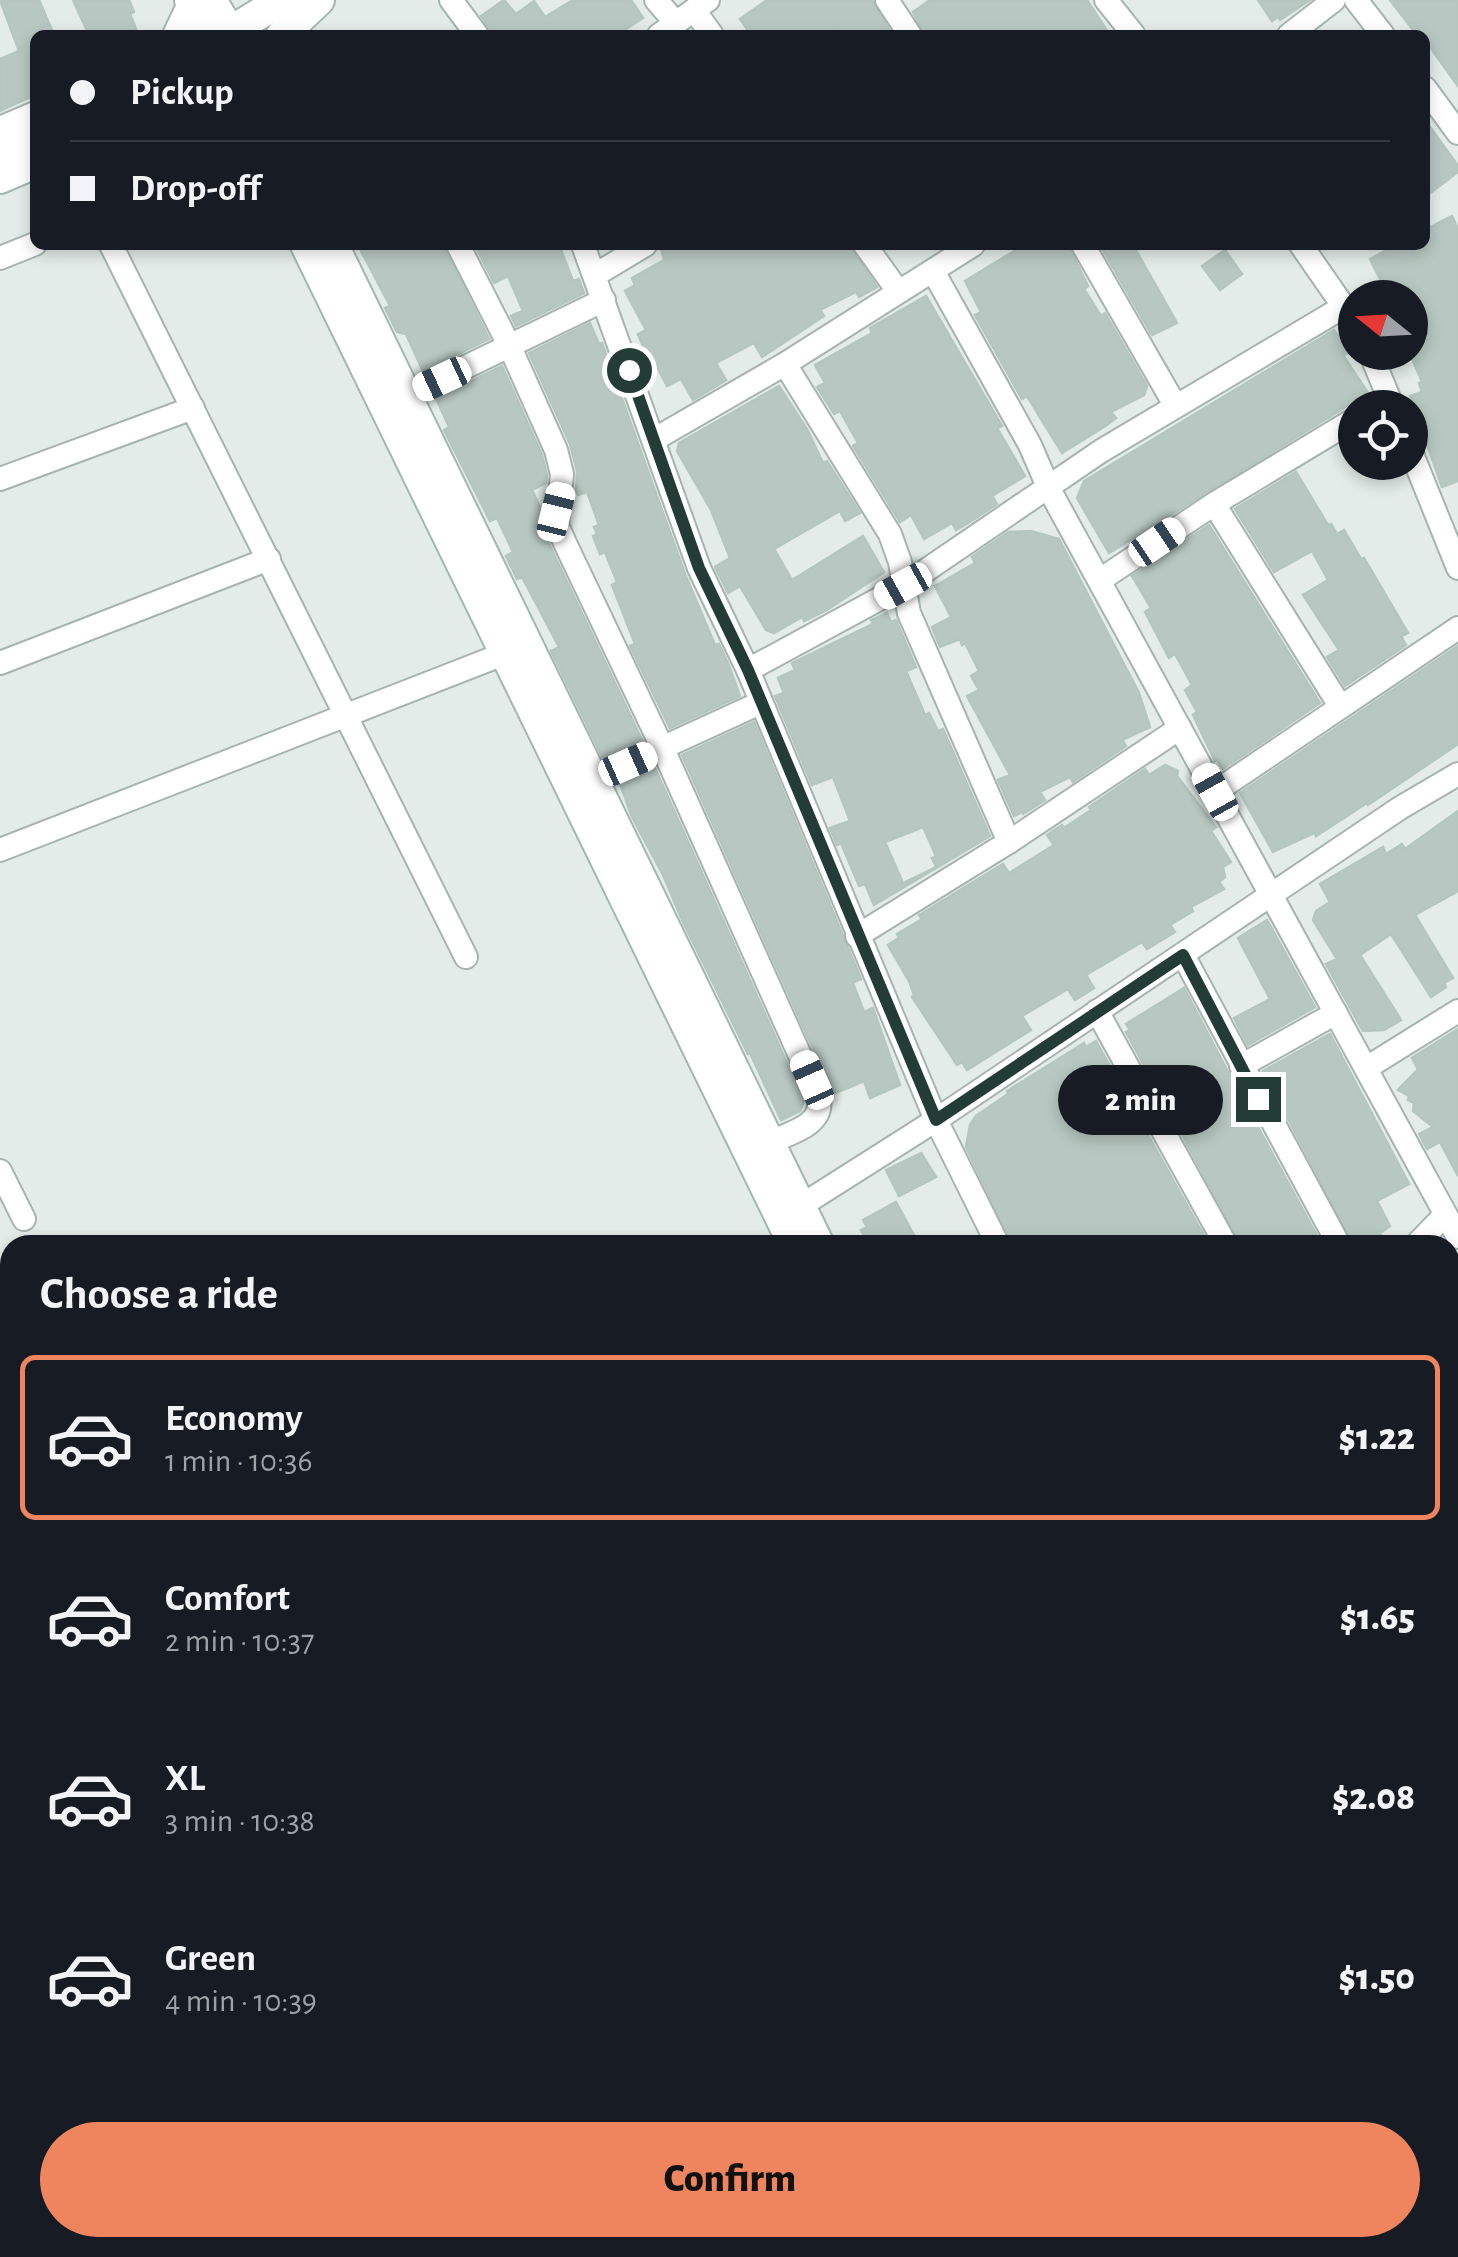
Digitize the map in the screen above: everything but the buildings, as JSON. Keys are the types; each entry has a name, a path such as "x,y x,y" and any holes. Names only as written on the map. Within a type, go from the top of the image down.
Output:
{"street":[{"path":"176,30 190,0 221,30"},
{"path":"211,0 223,30"},
{"path":"229,30 282,0"},
{"path":"287,30 319,0"},
{"path":"451,0 466,30"},
{"path":"656,0 684,17"},
{"path":"886,0 907,30"},
{"path":"1106,0 1130,30"},
{"path":"1295,30 1334,0"},
{"path":"1356,0 1380,30"},
{"path":"1430,95 1458,133"},
{"path":"0,128 30,115"},
{"path":"0,154 30,140"},
{"path":"0,178 30,165"},
{"path":"0,258 30,246"},
{"path":"114,250 466,957"},
{"path":"308,250 791,1224"},
{"path":"335,250 768,1143 791,1224"},
{"path":"461,250 510,347 559,462 562,492 557,526 663,749 819,1098 818,1115 813,1122 768,1143"},
{"path":"586,250 699,568 748,670 936,1120 993,1235"},
{"path":"595,275 637,250"},
{"path":"869,250 898,291"},
{"path":"655,438 785,364 965,250"},
{"path":"1087,250 1175,405"},
{"path":"1305,250 1338,297"},
{"path":"933,271 1457,1235"},
{"path":"408,396 604,300"},
{"path":"748,670 903,586 1175,405 1338,320"},
{"path":"785,364 890,534 900,562 909,612 1009,842"},
{"path":"0,479 193,408"},
{"path":"1100,580 1214,504 1338,430"},
{"path":"1423,480 1458,568"},
{"path":"1214,504 1340,706"},
{"path":"0,663 269,559"},
{"path":"1215,792 1458,628"},
{"path":"0,850 506,653"},
{"path":"594,779 760,702"},
{"path":"858,936 1180,728"},
{"path":"791,1224 1097,1011 1400,808 1458,774"},
{"path":"1183,955 1334,1235"},
{"path":"1368,1067 1458,1010"},
{"path":"1097,1011 1220,1235"},
{"path":"1241,1066 1336,1013"},
{"path":"0,1172 24,1219"},
{"path":"1426,1235 1445,1215"}],"route":[{"path":"629,370 699,568 748,670 936,1120 1183,955 1258,1099"}]}
